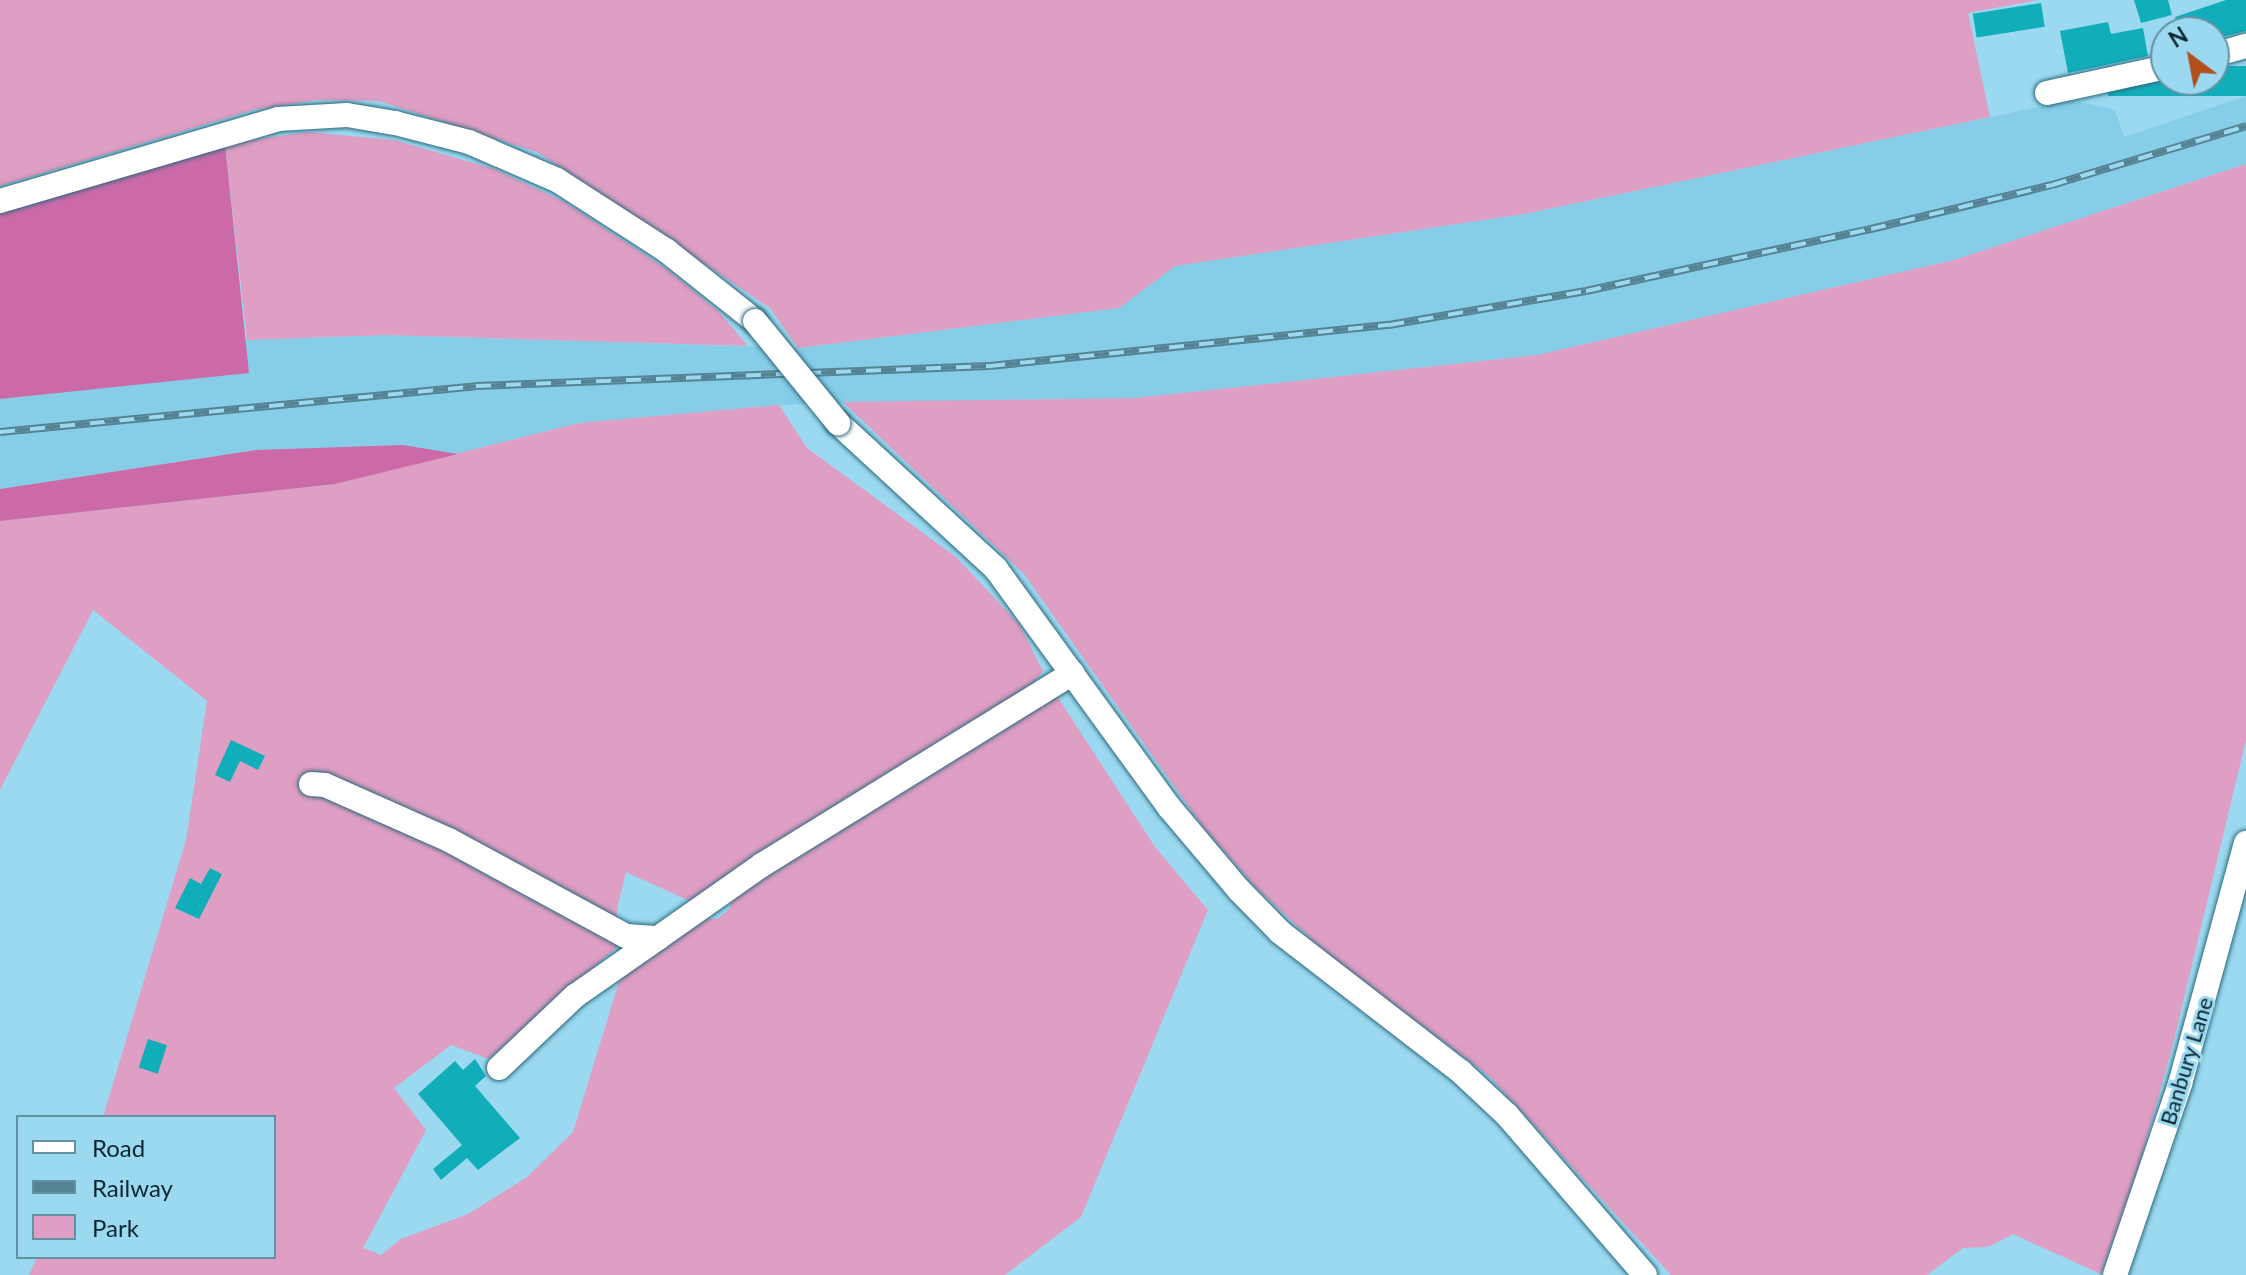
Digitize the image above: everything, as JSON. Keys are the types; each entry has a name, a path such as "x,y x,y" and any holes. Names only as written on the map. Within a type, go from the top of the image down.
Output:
{"street":[{"path":"2047,93 2150,70"},
{"path":"0,201 278,119 347,115 395,123 469,142 557,180 667,251 755,321 838,423 996,569 1169,807 1239,890 1280,932 1461,1072 1507,1115 1645,1275"},
{"path":"499,1068 575,996 762,865 1073,673"},
{"path":"311,784 325,785 449,840 626,936 658,938"},
{"name":"Banbury Lane","path":"2115,1275 2180,1084 2246,843"}],"shaded area":[{"path":"2246,96 2246,164 1954,260 1537,355 1136,398 779,405 579,423 335,484 256,450 0,489 0,381 247,340 386,335 798,348 1118,308 1174,266 1524,214 2072,100 2115,110 2124,137"},
{"path":"225,144 249,373 0,399 0,213"},
{"path":"403,445 458,454 335,484 0,521 0,489 256,450"}],"green space":[{"path":"0,0 2038,0 1968,13 1990,117 1524,214 1175,266 1119,308 798,348 770,308 537,152 379,101 317,100 253,110 0,186"},
{"path":"307,132 394,140 494,169 563,201 668,270 719,312 748,346 386,335 247,340 225,144"},
{"path":"2246,164 2246,740 2172,1048 2136,1176 2101,1274 2013,1234 1988,1247 1963,1248 1927,1275 1671,1275 1489,1076 1333,959 1256,888 1203,827 1024,574 843,402 1136,398 1537,355 1954,260"},
{"path":"779,405 807,448 956,557 1019,624 1043,671 1032,685 692,902 626,872 617,909 617,947 489,1059 451,1045 394,1088 426,1130 363,1248 381,1255 401,1239 468,1214 527,1177 573,1132 622,972 703,918 717,919 730,909 732,895 1055,693 1155,847 1208,910 1081,1217 1005,1275 29,1275 36,1259 276,1259 276,1115 104,1115 186,840 207,701 93,610 0,790 0,521 335,484 579,423"}],"building":[{"path":"2134,0 2168,0 2172,15 2150,16 2150,21 2141,23"},
{"path":"2226,0 2246,0 2246,31 2230,35 2230,16 2178,16"},
{"path":"2041,3 2045,27 1977,37 1973,14"},
{"path":"2108,22 2111,34 2143,28 2148,56 2068,73 2060,31"},
{"path":"2108,66 2150,66 2150,96 2108,96"},
{"path":"2230,66 2246,66 2246,96 2230,96"},
{"path":"231,740 265,756 258,770 240,761 230,782 215,775"},
{"path":"210,868 222,874 199,919 175,908 190,878 201,884"},
{"path":"148,1039 167,1045 158,1074 139,1068"},
{"path":"475,1059 486,1076 475,1086 520,1138 478,1170 467,1158 441,1180 433,1169 462,1145 418,1094 455,1061 463,1070"}],"railway":[{"path":"0,432 476,386 990,366 1389,325 1586,291 1871,229 2052,185 2246,126"}]}
